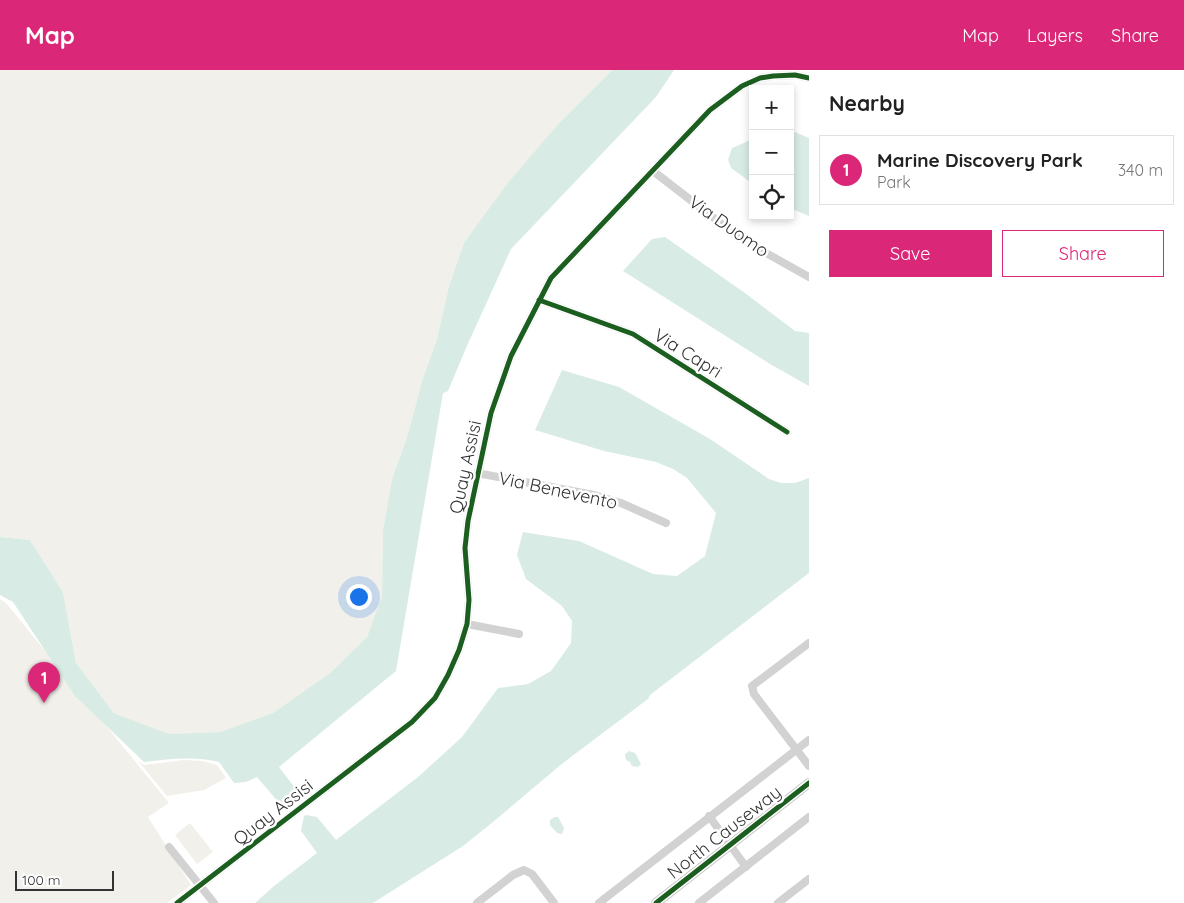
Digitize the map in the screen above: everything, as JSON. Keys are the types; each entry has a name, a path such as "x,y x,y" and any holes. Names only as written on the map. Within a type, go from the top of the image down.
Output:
{"main road":[{"name":"North Causeway","path":"656,903 809,783"}],"street":[{"name":"Quay Assisi","path":"177,903 412,722 434,698 459,650 467,624 469,600 466,548 468,521 491,413 511,356 551,278 710,110 742,86 760,78 799,75 809,78"},
{"name":"Via Duomo","path":"653,171 741,239 809,277"},
{"name":"Via Capri","path":"539,300 632,334 787,432"},
{"name":"Via Benevento","path":"477,473 594,495 621,503 666,523"},
{"path":"467,624 520,634"},
{"path":"809,643 752,686 754,694 809,766"},
{"path":"599,903 809,740"},
{"path":"710,816 746,867"},
{"path":"699,903 809,817"},
{"path":"169,847 214,903"},
{"path":"477,903 513,875 524,870 532,874 554,903"},
{"path":"778,903 809,879"}],"shaded area":[{"path":"0,70 612,70 561,121 464,243 449,286 437,339 392,479 383,530 382,596 367,637 330,673 273,713 220,732 169,734 114,713 76,663 63,592 30,540 0,537"},
{"path":"612,70 674,70 656,97 511,249 448,391 443,393 396,671 279,767 296,789 294,802 279,803 257,777 246,782 234,783 219,762 172,759 144,762 75,696 13,602 0,595 0,537 30,540 63,592 76,663 114,713 169,734 220,732 273,713 330,673 367,637 382,596 383,530 392,479 437,339 449,286 464,243 507,184 561,121"},
{"path":"794,132 809,138 809,216 794,210"},
{"path":"749,141 749,181 731,168 728,160 732,148"},
{"path":"665,237 795,331 809,333 809,386 770,364 623,271 652,239"},
{"path":"562,370 619,387 710,439 769,479 781,483 795,483 809,478 809,573 563,763 463,846 373,903 255,903 317,853 301,831 304,816 317,817 336,840 418,777 462,737 498,688 528,684 551,671 571,643 572,621 562,606 526,579 517,555 523,532 579,541 653,574 677,576 705,556 716,513 687,478 673,469 656,462 604,451 535,430"},
{"path":"0,599 6,603 169,803 148,817 191,885 167,903 0,903"},
{"path":"629,751 635,753 641,764 638,767 632,766 626,760 625,754"},
{"path":"184,760 202,761 217,765 226,778 204,790 167,796 138,761 144,765"},
{"path":"558,817 564,828 562,834 557,833 550,825 550,820"},
{"path":"190,823 213,852 197,864 175,835"}],"cycle path":[{"path":"177,903 412,722 435,698 459,650 467,624 469,600 465,548 468,521 491,413 511,356 551,278 710,110 742,86 760,78 795,75 809,78"},
{"path":"539,300 633,334 787,432"},
{"path":"656,903 809,783"}],"place":[{"name":"Marine Discovery Park","path":"44,703"}]}
